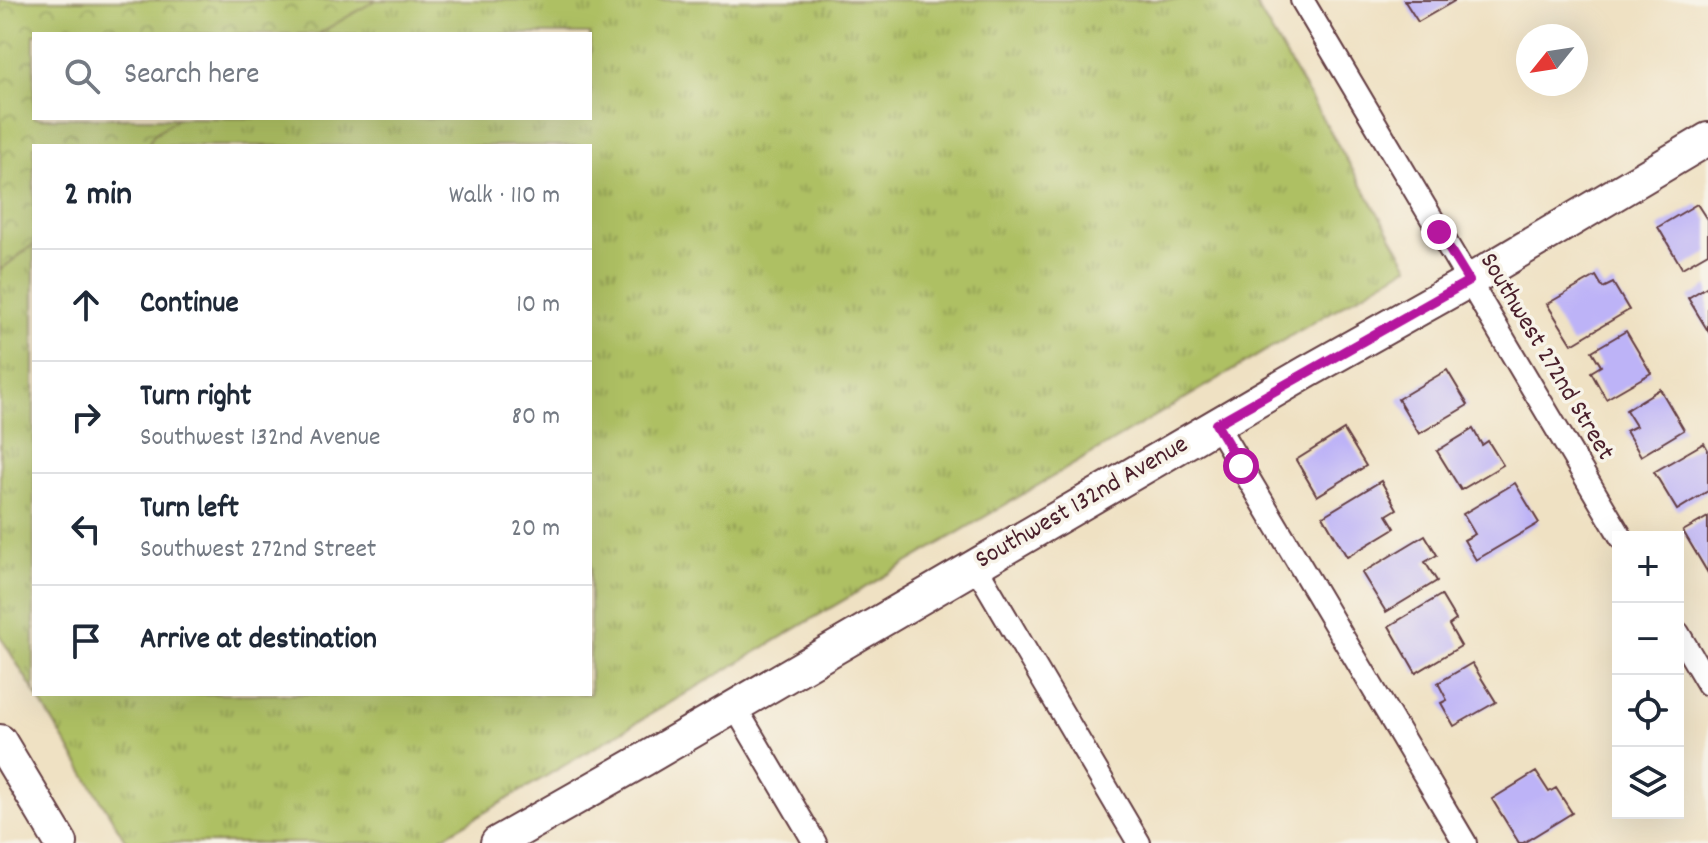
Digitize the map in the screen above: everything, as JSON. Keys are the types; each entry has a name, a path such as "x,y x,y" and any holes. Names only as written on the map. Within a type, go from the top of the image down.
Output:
{"street":[{"name":"Southwest 272nd Street","path":"1302,0 1617,531"},
{"name":"Southwest 132nd Avenue","path":"499,843 1216,424 1469,281 1708,139"},
{"path":"1216,424 1465,843"},
{"path":"975,565 1139,843"},
{"path":"1684,643 1708,684"},
{"path":"735,707 815,843"},
{"path":"0,741 61,843"}],"green space":[{"path":"0,0 376,0 321,32 32,32 32,120 175,120 154,134 148,144 32,144 32,246 0,270"},
{"path":"249,0 1253,0 1409,266 433,843 127,843 37,696 592,696 592,144 149,144 159,120 592,120 592,32 252,32"},
{"path":"32,246 32,688 0,636 0,270"}],"building":[{"path":"1404,0 1456,0 1418,22"},
{"path":"1697,204 1708,221 1708,253 1682,268 1658,227"},
{"path":"1596,276 1603,288 1613,283 1629,310 1572,344 1547,304"},
{"path":"1708,286 1708,331 1688,298"},
{"path":"1626,331 1651,373 1606,399 1591,372 1601,366 1592,351"},
{"path":"1447,370 1468,405 1419,434 1398,399"},
{"path":"1660,389 1684,430 1641,456 1626,431 1636,426 1626,410"},
{"path":"1473,429 1482,445 1488,441 1503,465 1461,490 1437,451"},
{"path":"1344,430 1366,466 1317,496 1296,460"},
{"path":"1704,443 1708,450 1708,491 1677,510 1654,472"},
{"path":"1381,481 1397,509 1387,515 1395,528 1347,557 1323,516"},
{"path":"1515,483 1539,523 1476,560 1464,540 1475,534 1463,514"},
{"path":"1708,517 1708,573 1684,531"},
{"path":"1425,535 1437,555 1425,562 1437,581 1386,612 1362,573"},
{"path":"1441,595 1456,620 1449,625 1461,646 1416,673 1389,626"},
{"path":"1472,663 1496,702 1454,726 1441,703 1447,700 1438,683"},
{"path":"1536,772 1549,792 1556,788 1572,813 1519,843 1492,799"}],"route":[{"path":"1241,466 1216,424 1469,281 1439,232"}]}
